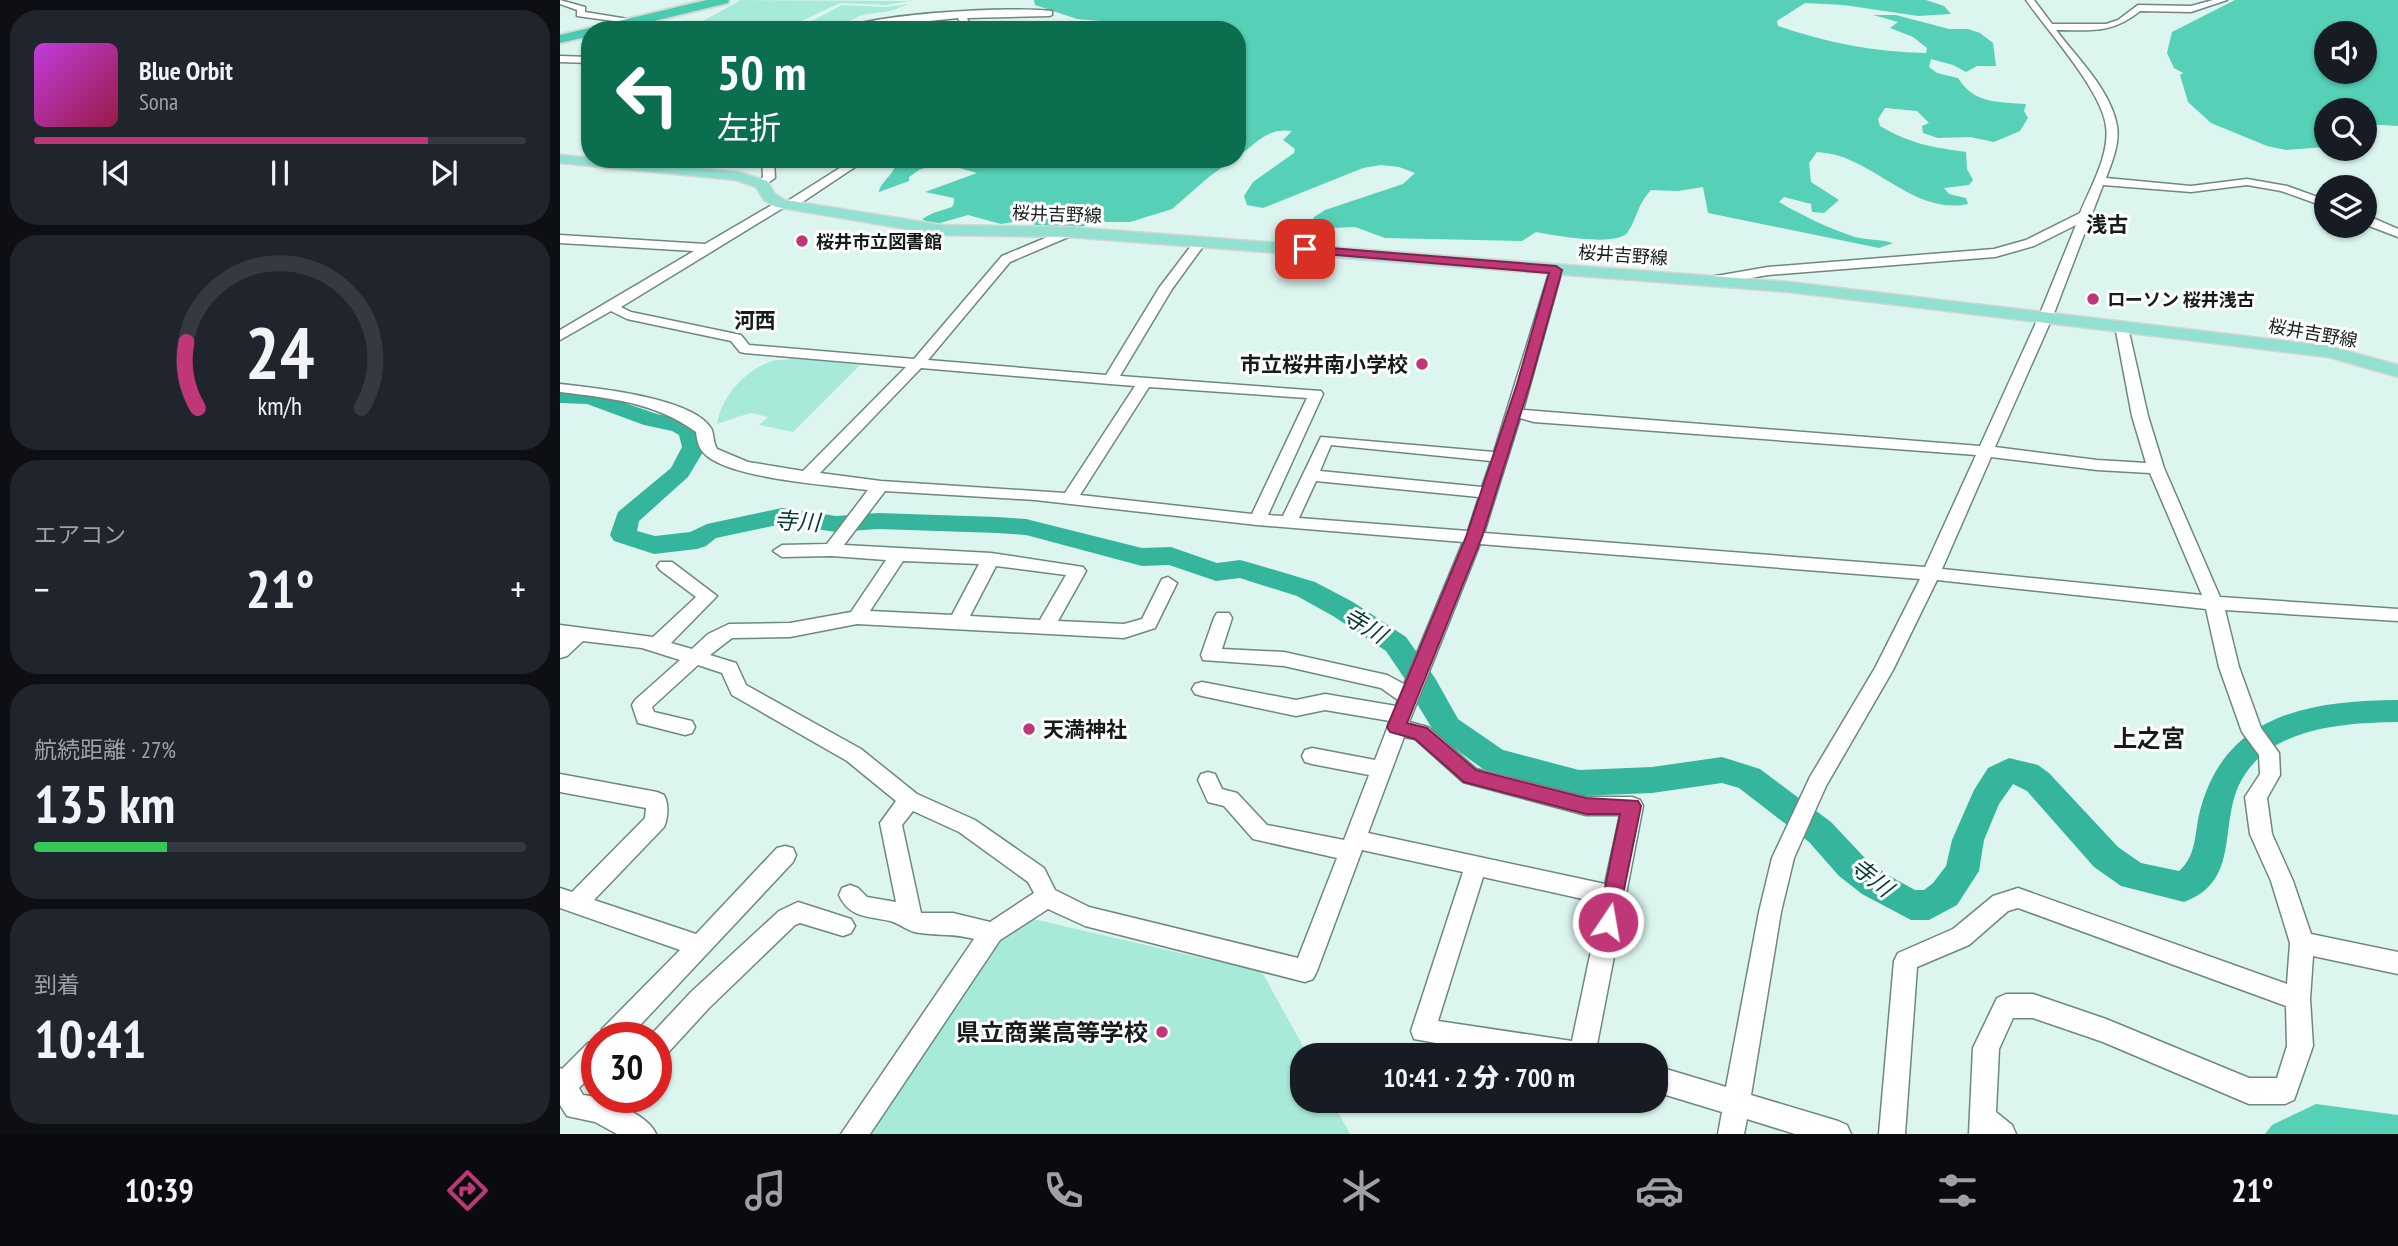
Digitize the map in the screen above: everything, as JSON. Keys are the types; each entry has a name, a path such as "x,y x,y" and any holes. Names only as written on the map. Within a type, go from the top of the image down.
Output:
{"highway":[{"path":"640,21 723,0"},
{"path":"561,38 581,34"}],"main road":[{"path":"560,159 581,161"},
{"path":"654,168 738,176 762,184 769,197 784,205"},
{"name":"桜井吉野線","path":"784,205 942,230 1069,232 1710,281 2046,316 2329,352 2398,371"}],"street":[{"path":"1731,1134 1770,912 1783,858 1817,783 1883,670 1930,576 2046,316 2109,155 2112,127 2103,100 2030,0"},
{"path":"2049,27 2107,27 2121,22 2138,8 2191,9 2223,0"},
{"path":"560,1 582,9 580,14 629,21"},
{"path":"915,21 961,15 1049,13"},
{"path":"961,15 964,21"},
{"path":"560,59 581,60"},
{"path":"762,184 769,178 768,168"},
{"path":"560,336 847,168"},
{"path":"2099,181 2191,189 2247,182 2283,188 2314,200"},
{"path":"1710,281 1768,271 1995,253 2038,240 2084,216"},
{"path":"2377,226 2398,233"},
{"path":"807,477 917,364 1006,259 1069,232"},
{"path":"560,239 707,248"},
{"path":"1110,380 1135,343 1166,288 1201,241"},
{"path":"560,651 569,633 657,645 729,667 739,690 854,755 911,800 967,826 1036,875 1047,897 1085,916 1305,971 1423,658 1474,537 1515,412 1556,270"},
{"path":"613,303 616,309 627,314 736,338 745,349 1144,383 1316,394 1257,520"},
{"path":"2003,1134 1982,1126 1986,1048 2006,1006 2034,1006 2106,1031 2249,1091 2285,1091 2300,1046 2298,999 2302,943 2283,881 2261,834 2256,797 2270,775 2269,754 2252,732 2230,667 2214,603 2157,468 2140,416 2122,327"},
{"path":"1069,499 1144,383"},
{"path":"560,388 603,393 666,407 688,416 704,430 705,442 710,452 726,461 807,477 881,486 1069,499 1257,520 1474,537 1517,543 1753,559 1930,576 1973,577 2214,603 2398,615"},
{"path":"1515,412 1551,419 1734,430 1985,452 2096,465 2157,468"},
{"path":"1289,522 1326,440 1500,457"},
{"path":"1310,475 1488,493"},
{"path":"837,543 868,499 881,486"},
{"path":"782,551 837,543 898,555 991,559 1077,571 1046,626"},
{"path":"857,617 898,555"},
{"path":"958,622 991,559"},
{"path":"657,645 708,596 666,566"},
{"path":"685,727 645,718 642,705 694,656 729,631 790,629 857,617 1124,631 1149,623 1168,583"},
{"path":"1223,618 1210,655 1284,659 1387,682 1402,713 1470,776 1586,806 1632,806 1584,1043"},
{"path":"1202,689 1296,708 1325,702 1402,713"},
{"path":"1312,756 1381,769"},
{"path":"1208,780 1214,796 1230,799 1261,833 1476,866 1614,896"},
{"path":"560,783 657,802 656,821 568,900 700,946"},
{"path":"911,800 891,823 911,921"},
{"path":"626,1022 785,855"},
{"path":"1476,866 1423,1031 1502,1043"},
{"path":"850,895 861,906 894,912 911,921 953,923 992,933"},
{"path":"854,1134 992,933 1047,897"},
{"path":"1892,1134 1906,961 1933,947 1962,937 2001,903 2018,898 2298,999"},
{"path":"672,1030 787,918 799,912 843,926"},
{"path":"2302,943 2398,963"},
{"path":"581,1067 562,1084 576,1107 581,1106"},
{"path":"1668,1083 1838,1134"},
{"path":"617,1113 643,1134"}],"green space":[{"path":"741,0 915,0 887,5 840,3 801,21 703,21"},
{"path":"1034,0 1926,0 1944,6 1951,14 1918,16 1844,5 1805,3 1777,21 1778,26 1833,42 1907,52 1926,53 1927,48 1913,37 1890,28 1898,22 1873,15 1896,15 1949,29 1968,29 1980,33 1993,43 1996,66 1977,66 1966,72 1931,59 1929,67 1937,73 1958,78 1979,97 1997,102 2026,104 2024,111 2028,118 2020,131 1994,142 1970,137 1938,138 1923,133 1922,126 1929,123 1917,111 1885,108 1878,119 1880,126 1891,132 1922,144 1966,152 1967,169 1973,180 1969,185 1944,188 1949,194 1966,198 1968,204 1947,205 1928,201 1856,163 1837,155 1817,152 1809,163 1811,182 1839,200 1824,213 1812,212 1811,204 1784,197 1779,202 1845,233 1893,243 1879,248 1708,213 1703,187 1678,191 1651,190 1627,233 1610,239 1583,239 1536,232 1522,241 1385,238 1355,227 1332,228 1312,224 1314,217 1325,210 1403,184 1415,173 1399,167 1381,165 1363,168 1263,208 1247,205 1244,196 1253,182 1294,153 1295,149 1283,140 1292,131 1283,130 1269,134 1246,150 1246,21 1101,21 1077,19 1035,5"},
{"path":"2235,0 2398,0 2398,126 2377,125 2377,98 2314,98 2314,148 2286,150 2267,146 2211,123 2188,102 2180,75 2183,73 2174,68 2167,53 2172,32"},
{"path":"909,4 890,11 862,15 849,21 812,21 842,5 886,7"},
{"path":"894,168 925,168 909,177 909,181 879,192"},
{"path":"960,168 1221,168 1172,209 1130,222 1103,222 1070,229 1039,227 1026,220 1001,224 968,215 933,225 922,219 952,207 954,203 954,198 925,192 977,173"},
{"path":"796,357 860,365 793,432 759,425 768,417 750,413 717,424 729,395 742,379 769,362"},
{"name":"県立商業高等学校","path":"1029,918 1262,972 1301,1043 1290,1043 1290,1113 1339,1113 1350,1134 864,1134 1009,921"},
{"path":"2316,1104 2398,1115 2398,1134 2265,1134 2272,1125"}],"waterway":[{"name":"寺川","path":"560,396 590,398 652,420 679,425 689,432 694,447 680,472 627,518 623,535 654,545 697,540 707,532 782,516 836,524 878,521 997,525 1026,527 1142,557 1171,556 1216,572 1240,569 1258,574 1306,589 1343,609 1396,644 1425,686 1428,697 1447,727 1494,760 1579,783 1652,780 1722,770 1749,778 1820,832 1851,866 1874,884 1911,905 1929,905 1945,894 1962,871 1968,840 1985,799 1999,777 2009,771 2027,774 2038,782 2106,857 2133,876 2184,887 2194,880 2205,864 2222,786 2237,761 2257,743 2282,729 2309,720 2338,714 2398,711"}],"place":[{"name":"桜井市立図書館","path":"802,241"},
{"name":"ローソン 桜井浅古","path":"2093,299"},
{"name":"市立桜井南小学校","path":"1422,364"},
{"name":"天満神社","path":"1029,729"},
{"name":"県立商業高等学校","path":"1162,1032"}],"district":[{"name":"浅古","path":"2107,224"},
{"name":"河西","path":"755,320"},
{"name":"上之宮","path":"2149,738"}],"route":[{"path":"1305,249 1556,270 1524,384 1474,537 1396,727 1421,733 1470,776 1586,806 1632,806 1608,922"}]}
